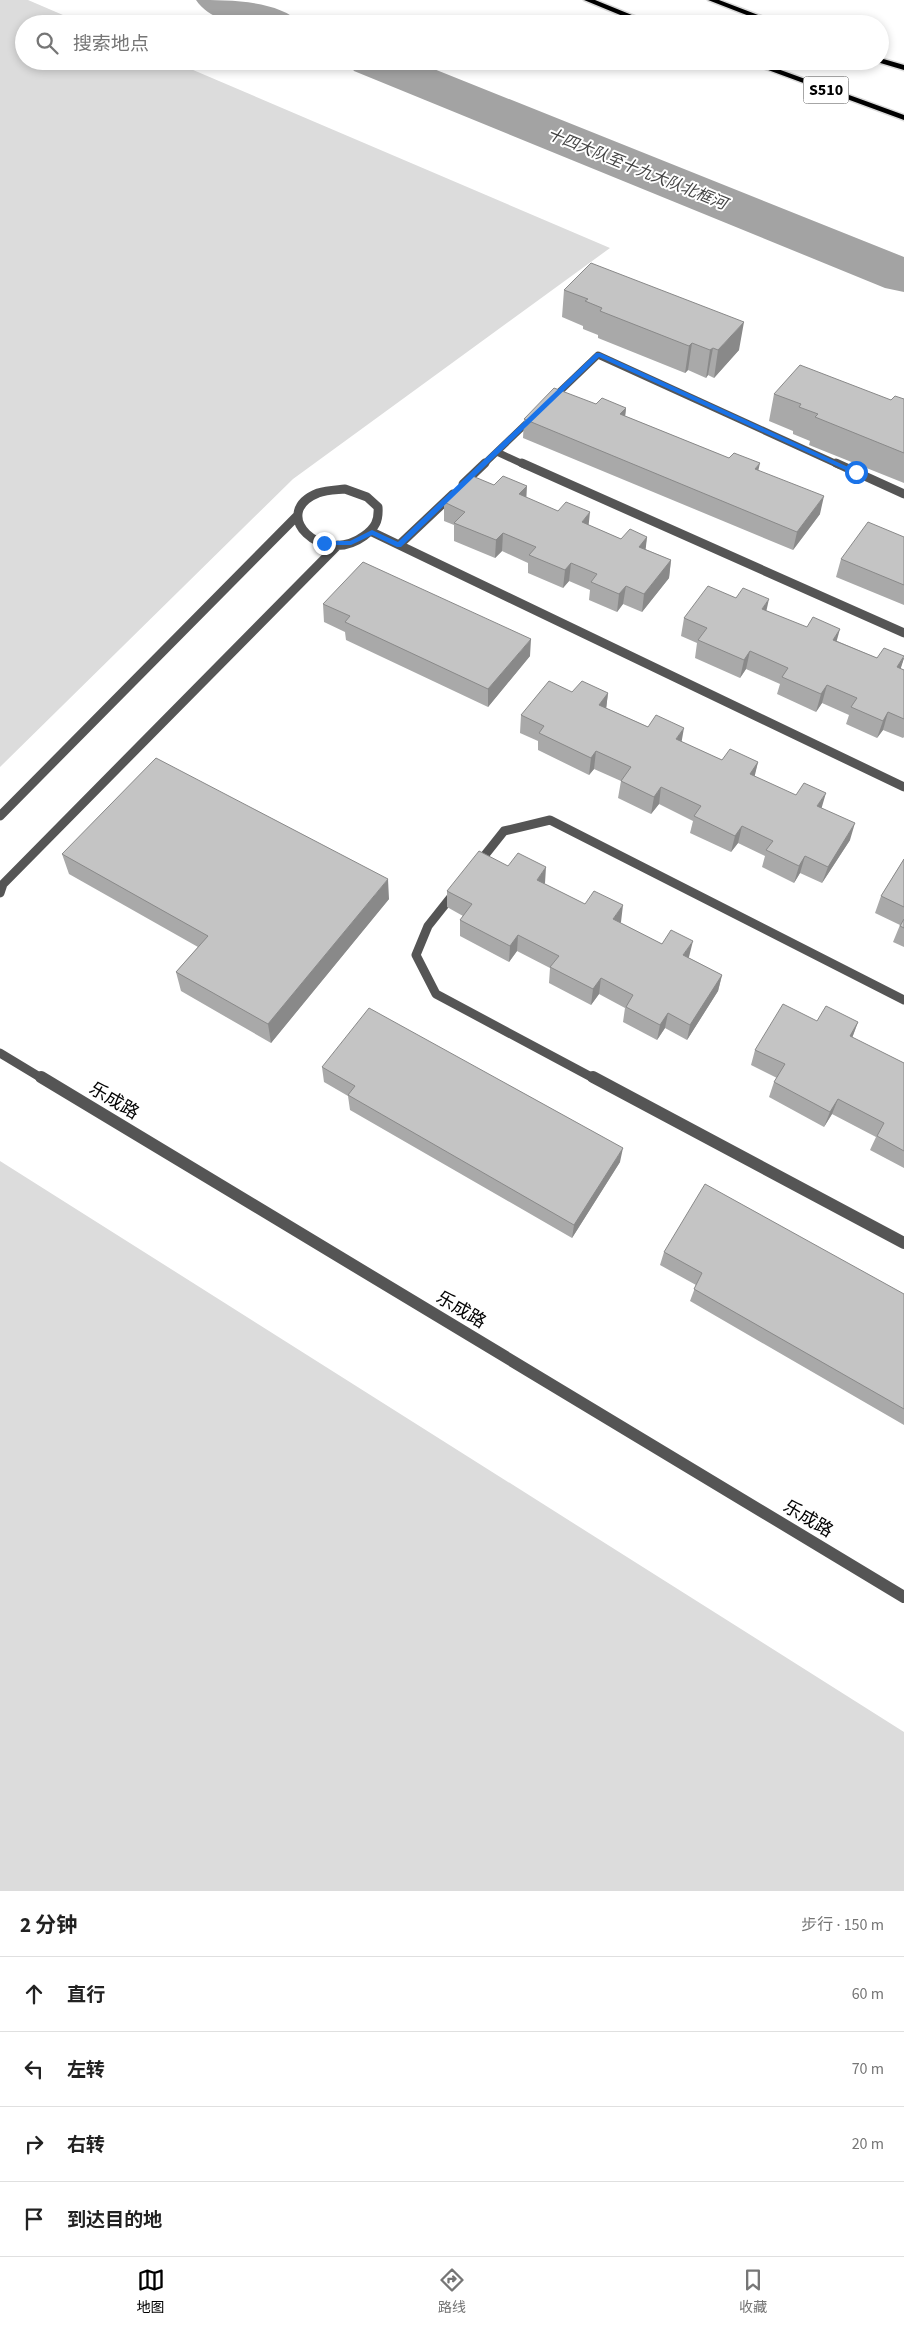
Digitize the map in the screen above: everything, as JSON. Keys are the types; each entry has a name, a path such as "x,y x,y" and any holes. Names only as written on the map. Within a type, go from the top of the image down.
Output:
{"main road":[{"path":"588,0 627,15"},
{"path":"712,0 753,15"},
{"path":"889,63 904,68"},
{"name":"S510","path":"773,70 904,118"}],"street":[{"path":"544,407 598,354 904,494"},
{"path":"399,545 538,413"},
{"path":"497,452 904,633"},
{"path":"0,816 297,516 300,507 308,499 318,493 345,489 358,492 376,505 380,514 378,523 372,532 351,543 338,544 313,540 304,533 299,525 297,516"},
{"path":"372,532 904,788"},
{"path":"0,893 3,884 338,544"},
{"path":"904,1000 550,820 504,831 428,926 416,955 436,994 904,1243"},
{"name":"乐成路","path":"0,1052 904,1597"}],"shaded area":[{"path":"0,0 28,0 63,15 15,15 15,70 193,70 610,248 293,479 0,767"},
{"path":"0,1161 904,1732 904,1891 0,1891"}],"building":[{"path":"591,263 744,322 718,350 713,348 710,350 692,343 689,346 600,311 602,308 585,301 588,299 564,290"},
{"path":"800,365 891,400 895,396 904,399 904,453 815,417 818,414 799,407 801,404 774,394"},
{"path":"554,388 596,404 602,398 626,408 620,414 729,458 734,453 760,463 755,469 824,496 797,532 524,419"},
{"path":"470,475 494,485 503,476 527,486 519,494 558,511 566,502 590,512 582,522 621,539 630,529 647,537 639,547 671,560 644,594 626,586 619,594 591,582 597,574 571,563 565,570 529,555 536,547 503,533 496,540 454,523 465,512 444,502"},
{"path":"868,522 904,537 904,585 841,559"},
{"path":"363,562 531,639 488,689 345,622 350,616 323,604"},
{"path":"708,586 736,598 743,588 769,599 762,609 807,627 813,617 840,629 833,640 877,658 884,648 904,656 897,667 904,670 904,719 888,712 883,721 851,707 857,698 827,685 821,694 782,677 788,668 750,651 744,660 698,640 707,628 684,618"},
{"path":"549,681 572,692 582,681 608,693 599,705 648,727 656,715 684,728 676,739 722,760 730,749 758,762 750,774 796,795 804,783 826,793 817,806 855,823 828,867 805,856 799,866 766,850 773,841 742,826 735,836 694,816 701,806 661,787 654,797 621,781 631,767 596,751 591,758 539,733 544,726 521,715"},
{"path":"156,758 388,879 268,1024 176,972 208,936 62,854"},
{"path":"479,851 508,866 518,853 546,867 537,880 585,904 594,891 623,905 613,919 662,944 671,930 693,941 683,955 722,975 690,1025 668,1013 660,1025 626,1007 633,995 601,978 593,989 550,967 559,956 518,935 510,946 460,920 472,904 447,891"},
{"path":"904,859 904,907 881,896"},
{"path":"904,919 904,928 900,926"},
{"path":"783,1004 817,1021 826,1006 858,1022 850,1036 904,1063 904,1151 877,1136 884,1123 838,1099 830,1112 774,1082 785,1064 755,1050"},
{"path":"369,1008 623,1148 574,1225 348,1095 355,1086 322,1067"},
{"path":"705,1184 904,1294 904,1409 694,1289 702,1273 664,1252"}],"waterway":[{"name":"十四大队至十九大队北框河","path":"219,0 256,15"},
{"name":"十四大队至十九大队北框河","path":"393,70 904,276"}],"route":[{"path":"324,543 351,543 363,539 372,532 399,545 598,354 856,472"}]}
